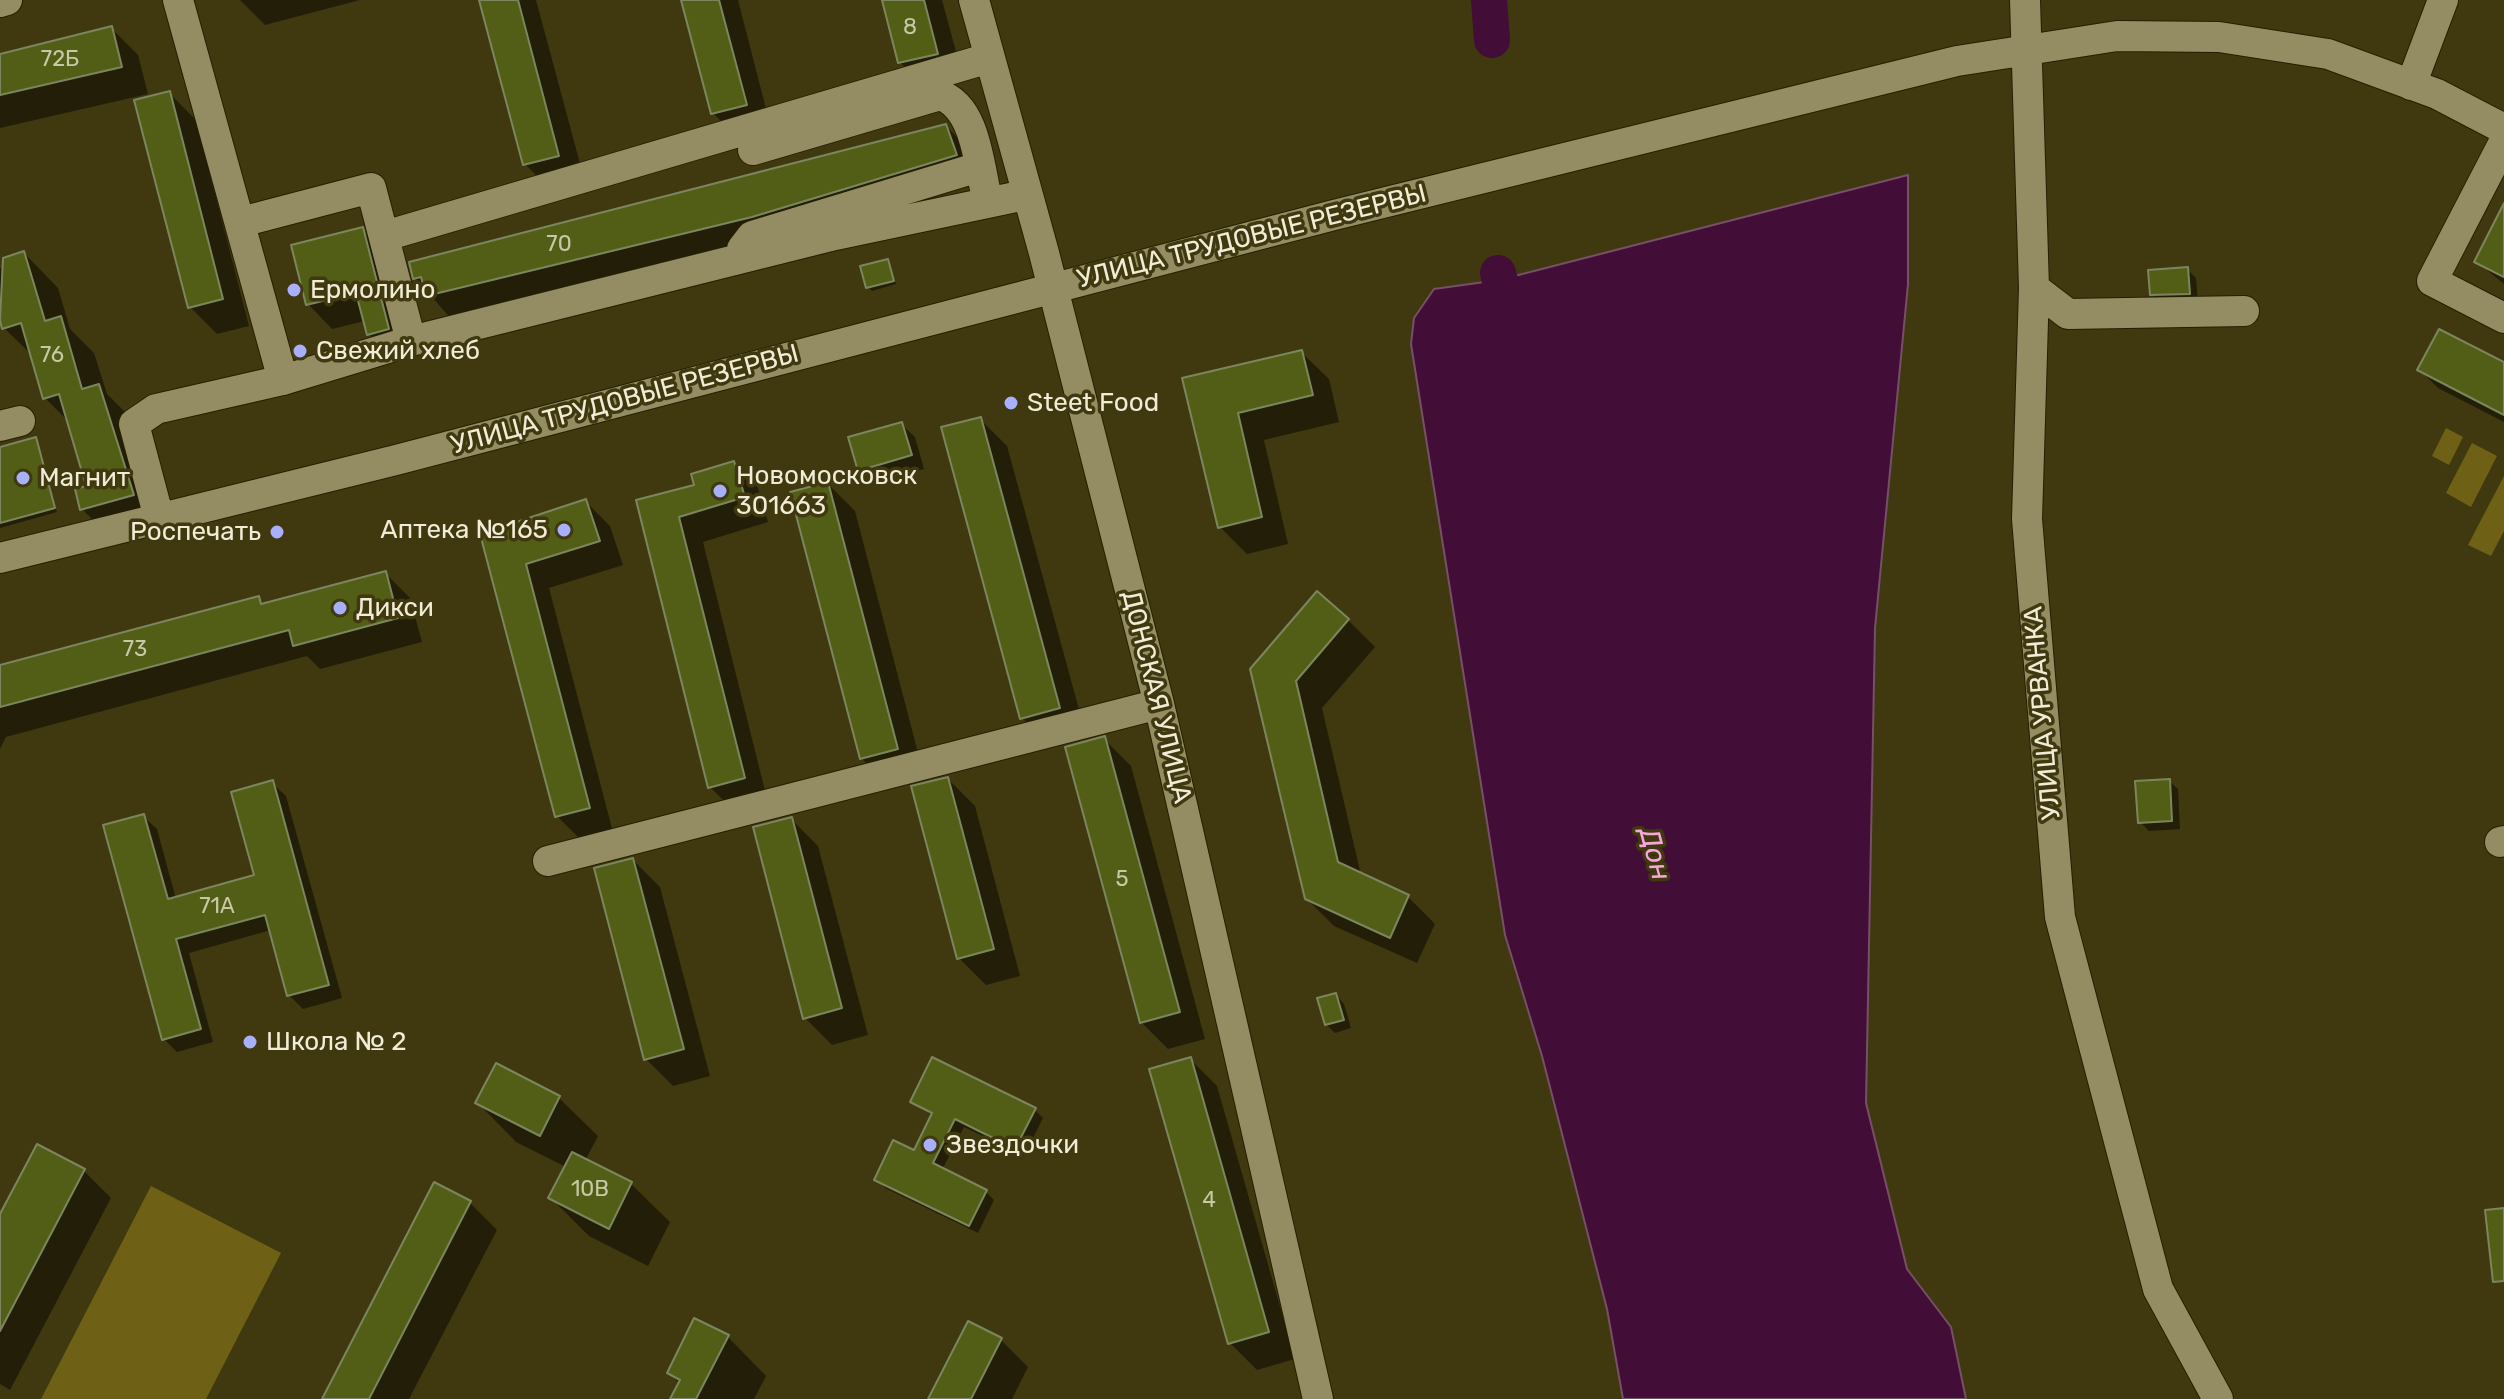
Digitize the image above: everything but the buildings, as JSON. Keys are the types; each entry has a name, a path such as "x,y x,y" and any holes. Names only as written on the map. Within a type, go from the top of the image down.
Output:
{"street":[{"path":"0,2 7,0"},
{"path":"178,0 283,380"},
{"name":"ДОНСКАЯ УЛИЦА","path":"974,0 1053,289 1159,704 1318,1399"},
{"name":"УЛИЦА УРВАНКА","path":"2025,0 2034,288 2027,519 2060,917 2158,1289 2218,1399"},
{"path":"2411,85 2443,0"},
{"name":"УЛИЦА ТРУДОВЫЕ РЕЗЕРВЫ","path":"0,558 396,460 1053,289 1957,61 2117,36 2219,37 2328,54 2411,85 2504,129"},
{"path":"385,236 989,58"},
{"path":"720,139 747,152 940,95 957,104 967,119 988,202"},
{"path":"2504,142 2495,183 2432,281 2504,318"},
{"path":"732,262 752,236 979,167"},
{"path":"241,222 371,188 411,341"},
{"path":"159,518 134,424 156,409 283,380 411,341 732,262 1025,195"},
{"path":"2034,288 2068,314 2244,311"},
{"path":"548,861 1159,704"}],"shaded area":[{"path":"2446,428 2463,437 2449,465 2432,456"},
{"path":"2472,443 2497,456 2471,507 2446,493"},
{"path":"2504,476 2504,531 2491,556 2468,545"},
{"path":"151,1186 281,1253 206,1399 41,1399"}],"water":[{"path":"1908,175 1908,284 1875,628 1866,1103 1907,1269 1951,1327 1966,1399 1623,1399 1607,1309 1542,1056 1505,935 1411,344 1414,318 1434,289 1499,280"}],"waterway":[{"name":"Дон","path":"1489,0 1492,40"},
{"name":"Дон","path":"1498,273 1512,328"}],"place":[{"name":"Ермолино","path":"294,290"},
{"name":"Свежий хлеб","path":"300,351"},
{"name":"Steet Food","path":"1011,403"},
{"name":"Магнит","path":"23,478"},
{"name":"Новомосковск 301663","path":"720,491"},
{"name":"Аптека №165","path":"564,530"},
{"name":"Роспечать","path":"277,532"},
{"name":"Дикси","path":"340,608"},
{"name":"Школа № 2","path":"250,1042"},
{"name":"Звездочки","path":"930,1145"}]}
